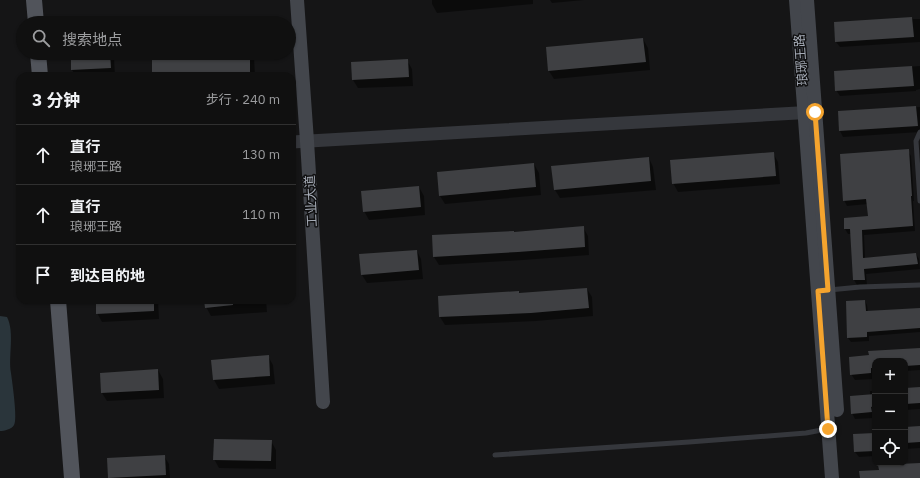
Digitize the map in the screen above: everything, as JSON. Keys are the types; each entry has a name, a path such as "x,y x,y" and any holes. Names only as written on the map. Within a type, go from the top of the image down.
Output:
{"main road":[{"path":"34,0 35,16"},
{"name":"工业大道","path":"298,0 323,402"},
{"name":"琅琊王路","path":"796,0 810,112"},
{"name":"琅琊王路","path":"807,0 810,112 823,290 842,478"},
{"path":"39,60 40,72"},
{"name":"琅琊王路","path":"823,290 828,429 832,478"},
{"path":"58,304 72,478"}],"street":[{"path":"296,142 810,112"}],"lane":[{"path":"920,132 916,141 920,201"},
{"path":"823,290 920,285"},
{"path":"495,455 806,433 828,429"}],"shaded area":[{"path":"0,316 7,317 11,330 10,366 15,416 15,422 12,428 4,431 0,431"}],"building":[{"path":"912,17 914,37 835,42 834,22"},
{"path":"643,38 646,62 548,71 546,47"},
{"path":"408,59 409,77 352,80 351,62"},
{"path":"71,60 110,60 111,68 71,70"},
{"path":"152,60 250,60 250,72 152,72"},
{"path":"912,66 914,86 835,91 834,71"},
{"path":"916,106 918,126 839,131 838,111"},
{"path":"909,149 913,226 862,230 863,258 916,253 918,264 864,269 865,280 853,280 850,229 844,229 844,218 868,216 866,199 843,201 840,154"},
{"path":"774,152 776,176 672,184 670,160"},
{"path":"649,157 651,181 554,190 551,166"},
{"path":"534,163 536,187 439,196 437,172"},
{"path":"419,186 421,207 363,212 361,191"},
{"path":"584,226 585,247 433,257 432,235 514,232"},
{"path":"417,250 419,270 361,275 359,254"},
{"path":"587,288 589,308 531,313 439,317 438,296 519,291 519,293"},
{"path":"865,300 866,311 920,308 920,328 867,332 867,337 847,338 846,301"},
{"path":"96,304 154,304 154,311 96,314"},
{"path":"204,304 233,304 233,305 205,308"},
{"path":"920,348 920,365 908,366 908,358 872,358 871,373 850,375 849,357 869,355 868,351"},
{"path":"269,355 270,376 213,380 211,360"},
{"path":"158,369 159,390 101,393 100,373"},
{"path":"920,387 920,403 908,404 908,388"},
{"path":"872,394 872,412 851,414 850,396"},
{"path":"920,426 920,442 908,443 908,427"},
{"path":"872,433 872,451 854,452 853,434"},
{"path":"214,439 272,440 271,461 213,460"},
{"path":"165,455 166,475 108,478 107,458"},
{"path":"920,463 920,478 860,478 859,471 879,470 878,466 908,466 908,464"}],"route":[{"path":"815,112 828,290 818,291 828,429"}]}
